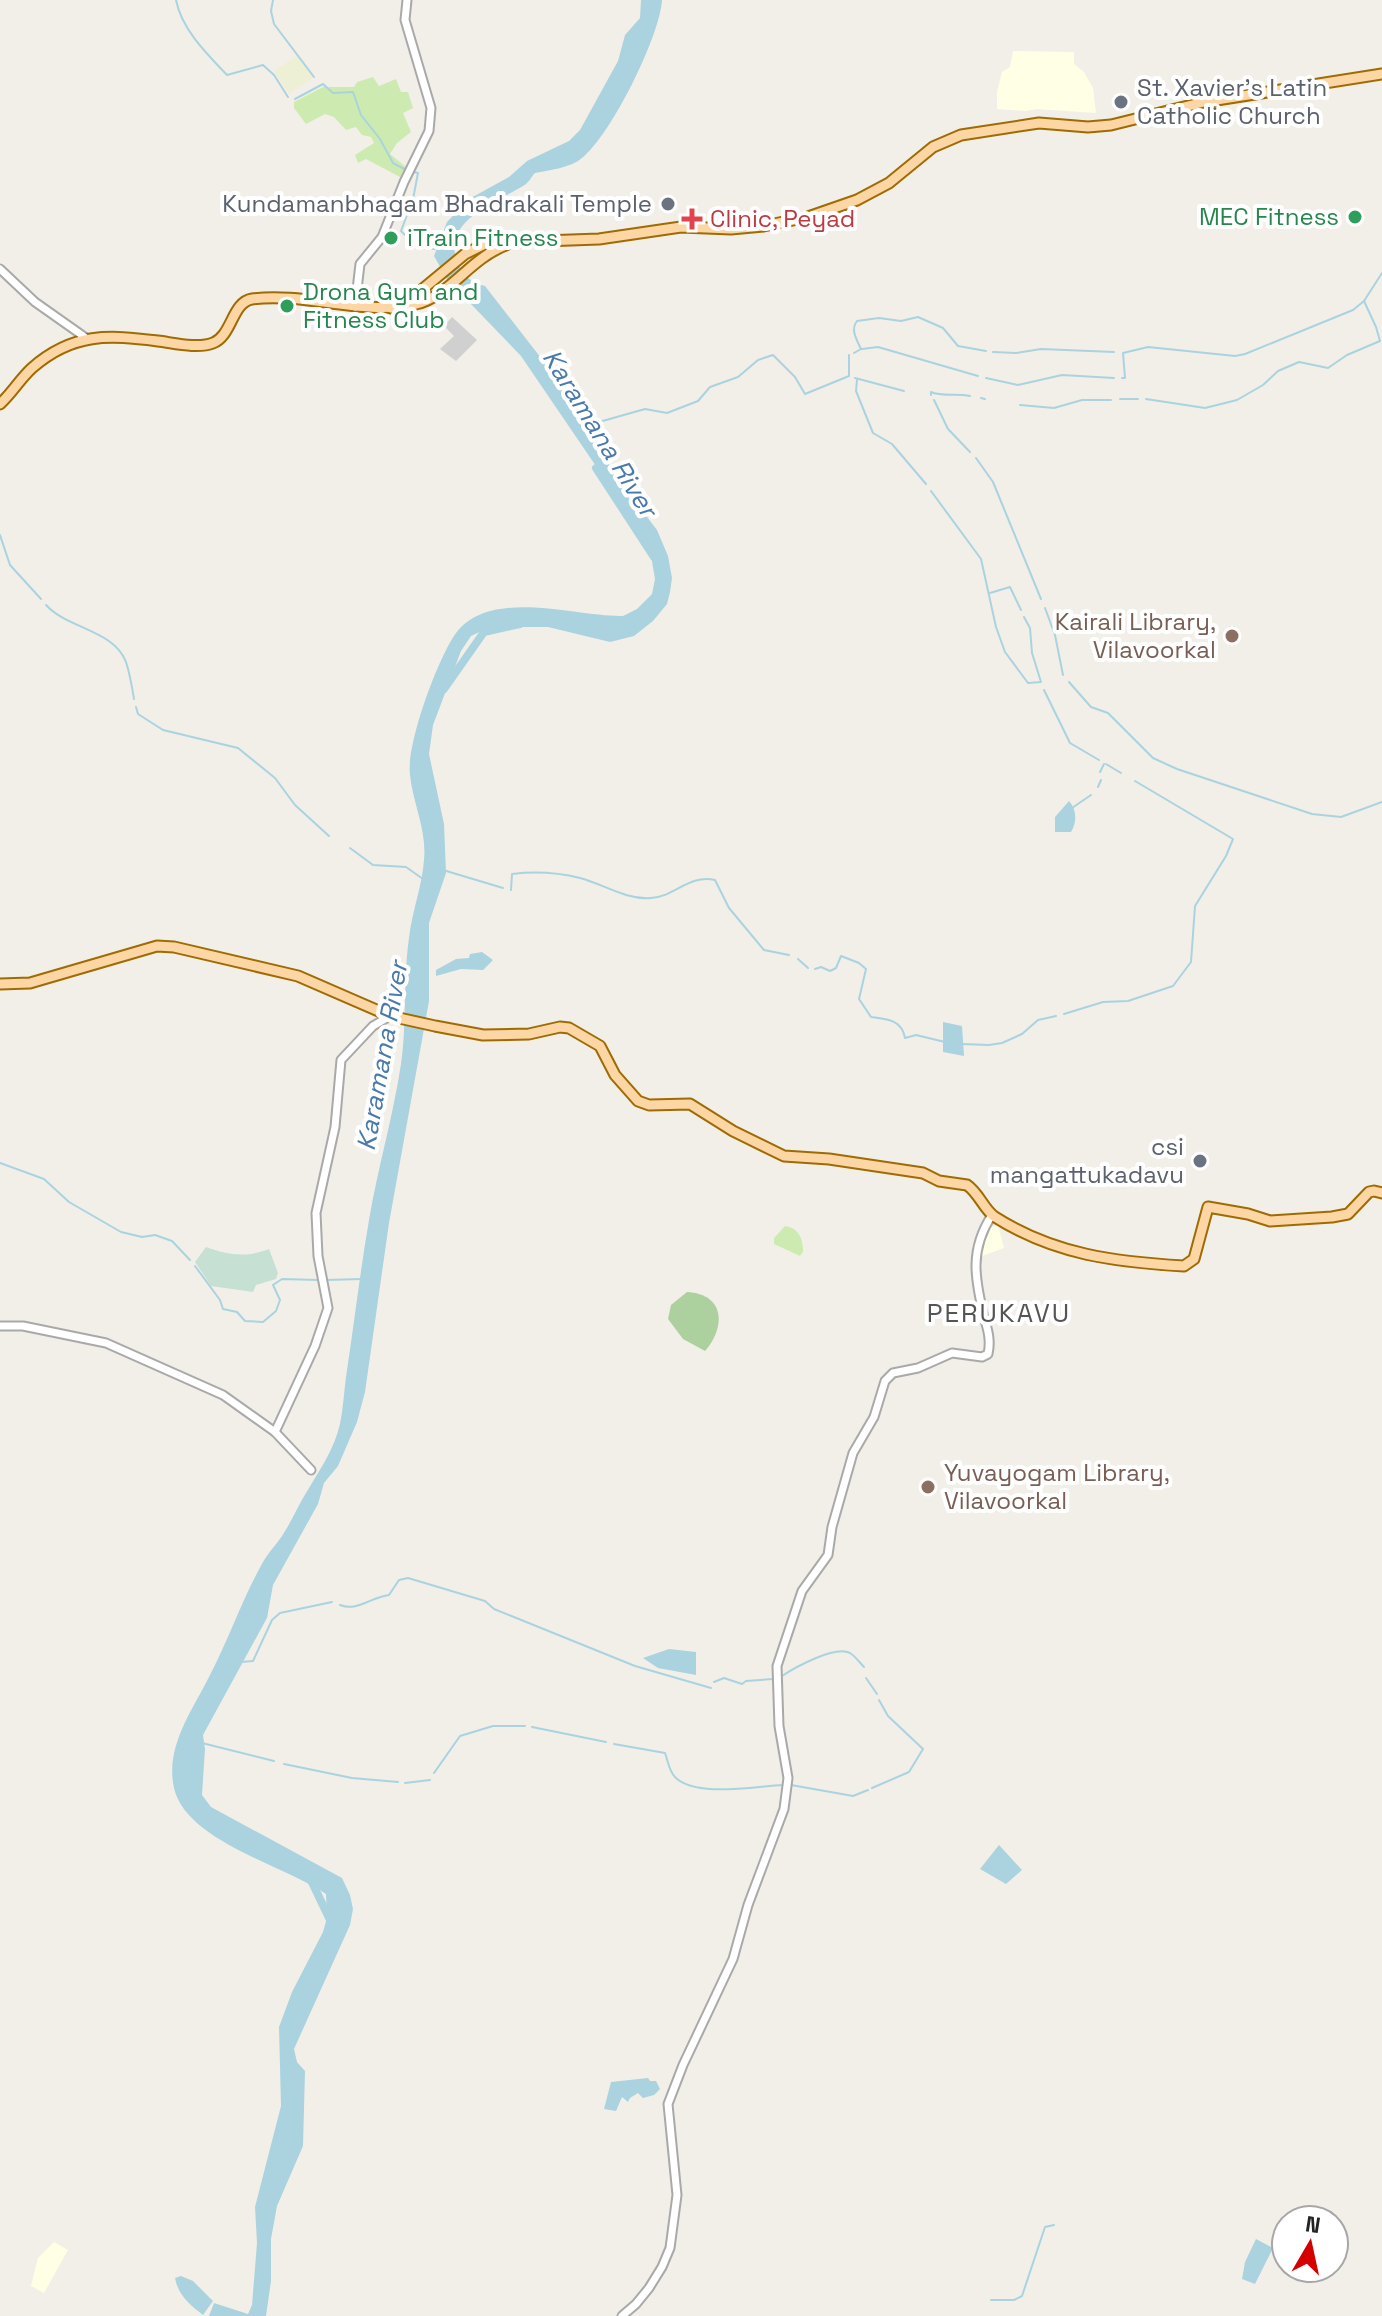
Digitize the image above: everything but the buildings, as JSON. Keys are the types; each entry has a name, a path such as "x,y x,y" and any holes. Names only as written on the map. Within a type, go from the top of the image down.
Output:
{"main road":[{"path":"391,308 413,297 478,246 497,242 599,239 681,227 731,229 764,226 808,217 857,200 889,183 933,147 961,135 1039,123 1088,127 1111,125 1204,102 1382,74"},
{"path":"0,404 33,367 86,338 109,336 213,343 224,334 240,307 251,299 312,300 355,308 391,308 435,298 487,253 509,244"},
{"path":"0,984 30,983 157,946 174,947 298,976 390,1016 435,1026 483,1035 529,1034 569,1028 600,1046 615,1075 638,1101 649,1105 690,1104 733,1131 784,1156 829,1159 923,1173 939,1181 967,1185 992,1215 1043,1243 1099,1259 1184,1266 1194,1259 1208,1207 1270,1221 1320,1218 1348,1214 1369,1192 1382,1193"}],"street":[{"path":"355,308 360,264 382,237 408,171 429,134 431,108 405,20 407,0"},
{"path":"0,269 35,302 86,338"},
{"path":"275,1432 315,1346 328,1308 318,1256 316,1213 335,1127 341,1060 373,1026 390,1016"},
{"path":"622,2316 649,2288 670,2248 677,2195 668,2110 679,2076 733,1959 743,1920 785,1806 788,1778 779,1726 776,1677 795,1608 805,1586 828,1555 832,1527 853,1453 874,1417 885,1381 893,1373 918,1368 946,1355 957,1353 982,1357 988,1354 990,1341 974,1272 980,1235 992,1215"},
{"path":"0,1326 63,1333 122,1348 223,1395 275,1432 311,1470"}],"shaded area":[{"path":"1013,51 1074,52 1074,64 1084,72 1093,88 1096,113 997,109 1002,72 1010,67"},
{"path":"297,56 313,78 289,94 274,71"},
{"path":"452,317 477,340 456,361 440,349 454,336 444,326"},
{"path":"998,1225 1004,1248 982,1256 985,1229"},
{"path":"206,1247 237,1254 253,1254 269,1249 278,1273 276,1279 256,1285 253,1292 211,1286 195,1262"},
{"path":"54,2242 68,2250 44,2293 31,2286 38,2258"}],"green space":[{"path":"373,77 379,86 396,79 401,92 408,92 413,108 403,113 411,132 397,143 390,154 406,167 400,177 366,159 358,163 355,155 374,143 371,137 362,135 356,127 346,130 334,117 325,114 306,124 294,108 294,102 323,87 354,87 357,82"},
{"path":"785,1226 799,1235 803,1252 800,1256 774,1244 774,1238"},
{"path":"687,1292 709,1299 718,1313 716,1332 705,1351 683,1339 668,1319 671,1305"}],"water":[{"path":"641,0 662,0 653,37 620,107 594,146 572,164 535,173 525,185 474,215 456,236 454,249 463,272 472,281 485,286 578,409 615,475 657,530 668,556 672,578 667,604 653,621 634,636 610,642 548,627 490,627 471,636 461,651 433,725 429,754 444,824 446,873 429,923 429,1001 389,1223 365,1392 357,1422 338,1466 324,1483 318,1504 273,1585 267,1618 203,1735 202,1795 211,1807 342,1878 353,1909 350,1925 294,2049 297,2062 305,2071 303,2146 277,2206 271,2239 271,2281 266,2316 209,2316 214,2303 248,2314 252,2305 257,2243 255,2207 281,2106 279,2027 292,1992 323,1932 327,1918 326,1894 239,1850 197,1823 182,1807 174,1788 173,1758 182,1730 255,1576 286,1530 323,1465 340,1424 369,1220 401,1064 407,954 423,870 424,838 410,775 418,723 432,681 449,645 456,633 471,619 490,611 512,608 623,616 637,609 652,594 655,579 649,544 521,356 469,302 461,288 447,279 434,256 447,222 469,199 509,177 527,161 569,141 580,130 618,61 625,35 640,18"},
{"path":"1069,801 1075,812 1073,828 1071,832 1055,832 1055,817"},
{"path":"482,952 493,960 483,970 461,969 436,976 436,970 456,959 469,958 470,954"},
{"path":"943,1022 962,1026 964,1056 943,1052"},
{"path":"669,1649 696,1652 696,1675 658,1668 643,1658"},
{"path":"999,1845 1022,1870 1006,1884 980,1869"},
{"path":"648,2078 656,2081 660,2089 654,2095 643,2098 638,2093 628,2102 622,2097 616,2111 604,2109 611,2082"},
{"path":"1256,2239 1270,2246 1270,2254 1255,2284 1242,2279 1245,2262"},
{"path":"181,2276 193,2281 213,2301 203,2315 179,2290 175,2278"}],"waterway":[{"path":"176,0 190,31 227,75 263,65 274,75 288,97"},
{"path":"273,0 271,11 274,24 314,77"},
{"path":"295,99 323,84 333,93 353,92 361,115 380,139 393,163 408,171"},
{"path":"414,172 418,173 413,199 401,231 418,248 435,249"},
{"path":"1122,378 1125,378 1123,353 1148,347 1235,356 1245,354 1353,310 1364,301 1382,273"},
{"path":"1146,399 1205,408 1237,400 1263,385 1278,371 1299,362 1328,368 1347,355 1380,341 1364,301"},
{"path":"854,353 861,349 854,331 857,321 879,318 901,321 918,317 943,328 958,346 986,351"},
{"path":"862,349 878,347 978,376"},
{"path":"993,352 1016,353 1041,349 1114,352"},
{"path":"585,422 599,422 645,409 667,413 698,401 710,387 738,377 758,360 773,355 795,377 805,394 849,376 849,355"},
{"path":"986,378 1018,385 1062,375 1114,378"},
{"path":"855,378 904,391"},
{"path":"857,380 856,391 873,433 892,444 926,484"},
{"path":"931,395 931,392 970,396"},
{"path":"981,398 985,399"},
{"path":"1120,399 1138,399"},
{"path":"934,400 948,429 970,452"},
{"path":"1020,405 1054,408 1082,400 1111,400"},
{"path":"976,458 993,482 1041,599"},
{"name":"Karamana River","path":"596,468 654,557"},
{"path":"931,491 981,559 996,627 1005,652 1028,683 1041,682 1032,653 1030,628 1024,617"},
{"path":"0,535 10,565 41,599"},
{"path":"990,593 1010,587 1021,610"},
{"path":"46,605 66,620 101,636 120,651 126,662 134,699"},
{"path":"1045,608 1055,635 1063,675"},
{"name":"Karamana River","path":"444,689 484,632 520,624"},
{"path":"1069,682 1091,707 1108,713 1153,758 1177,769 1312,814 1341,817 1382,802"},
{"path":"1044,690 1070,743 1099,760"},
{"path":"136,707 138,714 163,730 238,748 275,778 295,805 329,836"},
{"path":"1100,772 1104,764"},
{"path":"1106,764 1121,773"},
{"path":"1098,787 1101,780"},
{"path":"1064,1014 1103,1002 1128,1001 1173,986 1191,962 1195,906 1233,839 1135,781"},
{"path":"1072,808 1091,795"},
{"path":"350,848 373,865 406,867 423,879"},
{"path":"443,870 503,888"},
{"path":"511,890 512,874 529,873 571,876 642,898 659,897 697,880 715,880 729,908 764,950 789,955"},
{"path":"815,969 821,967 830,971 836,968 841,956 859,963 866,969 859,999 871,1017 897,1024 905,1038 916,1035 945,1042"},
{"path":"798,959 808,968"},
{"path":"961,1044 1002,1043 1022,1034 1038,1020 1056,1016"},
{"path":"0,1163 44,1179 69,1202 121,1232 142,1237 155,1235 172,1241 190,1260"},
{"path":"195,1266 223,1309 237,1312 245,1321 263,1322 276,1311 280,1300 273,1285 282,1279 318,1280"},
{"path":"325,1280 362,1279"},
{"path":"340,1605 352,1607 389,1595 399,1580 408,1578 485,1601 494,1609 635,1666 711,1688"},
{"path":"241,1662 253,1661 272,1620 280,1613 332,1602"},
{"path":"782,1676 815,1658 843,1651 850,1653 864,1667"},
{"path":"714,1682 724,1678 742,1684 773,1679"},
{"path":"866,1678 877,1694"},
{"path":"872,1788 909,1772 923,1749 888,1716 879,1700"},
{"path":"434,1773 460,1736 493,1726 525,1726"},
{"path":"532,1727 606,1742"},
{"path":"202,1743 274,1761"},
{"path":"614,1744 665,1753 675,1777 697,1787 726,1789 783,1785"},
{"path":"284,1764 352,1778 398,1782"},
{"path":"405,1783 430,1780"},
{"path":"791,1785 853,1796 868,1790"},
{"name":"Karamana River","path":"309,1876 331,1922"},
{"path":"991,2300 1014,2300 1022,2296 1045,2227 1054,2225"}],"place":[{"name":"St. Xavier's Latin Catholic Church","path":"1121,102"},
{"name":"Kundamanbhagam Bhadrakali Temple","path":"668,204"},
{"name":"MEC Fitness","path":"1355,217"},
{"name":"Clinic, Peyad","path":"692,219"},
{"name":"iTrain Fitness","path":"391,238"},
{"name":"Drona Gym and Fitness Club","path":"287,306"},
{"name":"Kairali Library, Vilavoorkal","path":"1232,636"},
{"name":"csi mangattukadavu","path":"1200,1161"},
{"name":"Yuvayogam Library, Vilavoorkal","path":"928,1487"}],"district":[{"name":"PERUKAVU","path":"999,1313"}]}
